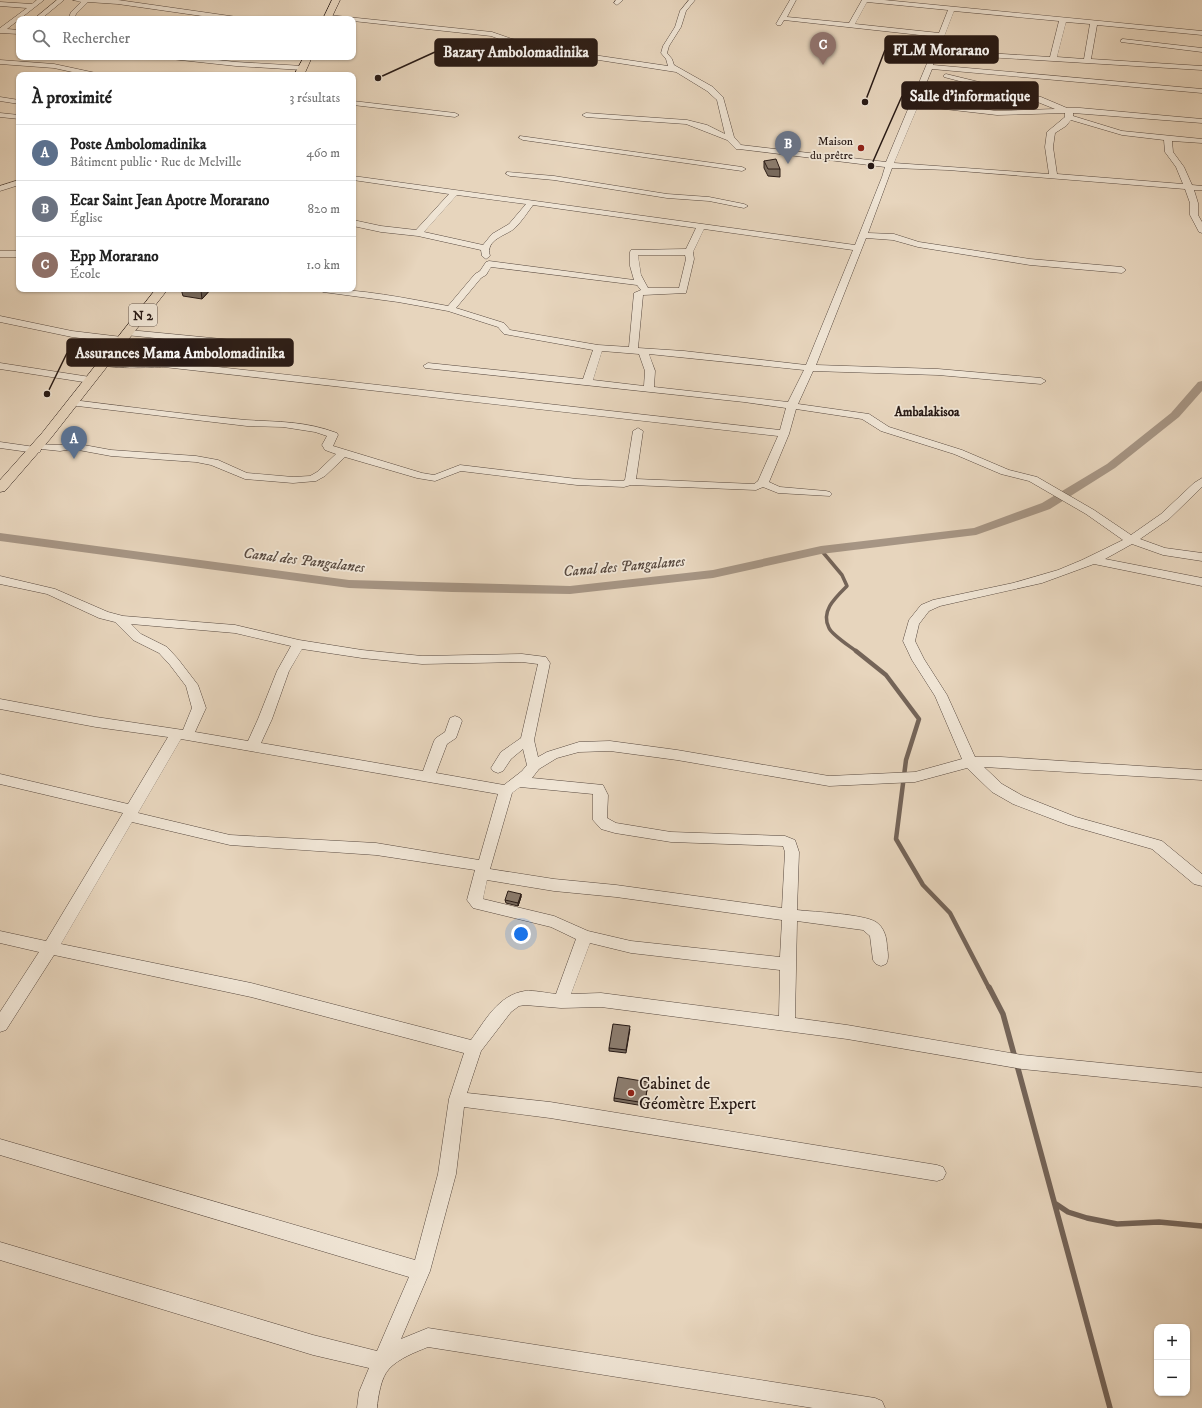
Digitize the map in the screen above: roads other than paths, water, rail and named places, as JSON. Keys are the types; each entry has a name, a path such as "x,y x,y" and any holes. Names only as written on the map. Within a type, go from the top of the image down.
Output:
{"main road":[{"path":"328,16 336,0"},
{"name":"N 2","path":"0,488 38,448 160,292"}],"street":[{"path":"20,16 41,0"},
{"path":"41,16 61,0"},
{"path":"76,0 118,2 216,16"},
{"path":"692,0 683,11 678,27 666,46 664,53 670,59 671,66 710,89 720,99 730,138"},
{"path":"778,26 794,0"},
{"path":"852,26 865,0 1094,22 1123,43 1202,68"},
{"path":"72,16 73,13 86,1"},
{"path":"0,4 33,6"},
{"path":"73,404 247,423 283,424 317,429 332,435 327,445 329,448 421,476 435,478 460,468 477,472 577,482 624,484 630,482 756,487 763,483 784,434 792,405 810,368 886,177 889,164 928,71 952,8"},
{"path":"782,18 942,35"},
{"path":"1,30 16,19"},
{"path":"356,19 492,34 510,41 573,54 678,70"},
{"path":"1053,59 1063,19"},
{"path":"1087,61 1094,22"},
{"path":"1,30 16,32"},
{"path":"935,52 1087,61 1123,43 1202,33"},
{"path":"1123,43 1202,50"},
{"path":"54,66 55,60"},
{"path":"199,60 236,64 304,64"},
{"path":"0,62 54,66 82,72"},
{"path":"928,71 1202,91"},
{"path":"928,71 1038,99 1098,127 1122,133 1168,139 1202,141"},
{"path":"0,99 16,102"},
{"path":"356,103 455,115"},
{"path":"915,103 998,113 1069,114 1104,112 1202,121"},
{"path":"1053,176 1049,147 1052,132 1063,124 1069,114"},
{"path":"0,115 16,116"},
{"path":"586,115 687,122 704,127 730,138 739,146 744,148 785,151 889,164 1202,188"},
{"path":"523,138 742,169"},
{"path":"1168,139 1169,152 1180,167 1189,188 1194,203 1194,215 1202,230"},
{"path":"510,174 554,178 667,196 709,199 744,206"},
{"path":"356,178 858,248"},
{"path":"0,189 16,183"},
{"path":"0,185 9,186"},
{"path":"418,233 455,192"},
{"path":"484,248 497,234 507,231 532,202"},
{"path":"356,224 381,229 418,233 484,248"},
{"path":"633,351 639,293 647,290 683,291 690,259 689,252 701,226"},
{"path":"863,235 894,237 918,244 1030,262 1122,270"},
{"path":"484,248 489,264"},
{"path":"647,290 640,283 634,263 634,252 689,252"},
{"path":"0,254 16,254"},
{"path":"489,264 640,283"},
{"path":"450,309 478,276 483,273 489,264"},
{"path":"346,292 398,299 450,309 501,325 507,332 598,348 643,351 810,368 938,372 1041,381"},
{"path":"0,319 72,334 126,336 253,345"},
{"path":"587,382 598,348"},
{"path":"643,351 650,371 649,389"},
{"path":"103,363 137,365 164,364 784,434"},
{"path":"0,366 90,380"},
{"path":"428,366 792,405 851,415 866,416 885,429 958,452 1005,472 1033,479 1090,512 1131,540 1163,551 1202,557"},
{"path":"630,482 638,431"},
{"path":"0,445 38,448 60,448 72,446 111,453 196,459 214,462 245,476 293,480 312,478 321,474 343,453"},
{"path":"1202,481 1169,513 1131,540 1092,560 1039,581 937,602 925,608 914,623 909,641 918,660 941,695 970,762 997,788 1018,800 1073,821 1157,845 1199,880 1202,880"},
{"path":"763,483 778,490 826,494"},
{"path":"1092,560 1202,582"},
{"path":"0,580 57,594 103,615 120,620 235,629 299,644 362,654 422,660 522,658 542,660 544,663 527,740 534,766"},
{"path":"0,1025 50,948 131,813 199,708 192,685 174,662 163,650 137,638 120,620"},
{"path":"252,747 265,719 283,671 299,644"},
{"path":"0,704 96,722 182,734 428,776 512,786 598,789 601,795 600,820 606,825 615,828 671,837 785,841 790,844 792,852 787,964 787,1024"},
{"path":"428,776 441,741 451,735 455,721"},
{"path":"498,768 499,764 513,749 527,740"},
{"path":"787,964 631,947 585,936 554,922 478,904 474,900 482,869 512,786 527,775 534,766 552,756 579,747 610,746 677,755 829,781 915,777 970,762 1202,775"},
{"path":"0,779 230,840 376,849 554,884 870,925 878,934 881,960"},
{"path":"561,1001 585,936"},
{"path":"0,937 250,990 474,1048"},
{"path":"367,1408 369,1392 422,1271 447,1174 457,1099 474,1048 505,1007 514,1001 525,998 561,1001 601,1000 847,1032 1022,1062 1202,1080"},
{"path":"457,1099 550,1110 937,1173"},
{"path":"0,1148 422,1271"},
{"path":"0,1251 313,1346 382,1362 403,1348 428,1337 875,1408"}],"waterway":[{"name":"Canal des Pangalanes","path":"0,537 349,584 452,588 570,590 713,574 821,550 976,531 1046,506 1111,466 1175,415 1202,384"},
{"path":"821,550 842,575 847,586 830,605 826,616 829,628 842,641 857,652"},
{"path":"856,651 886,675 919,719 906,760 896,839 923,885 950,913 989,988"},
{"path":"989,987 1003,1014 1015,1058"},
{"path":"1017,1065 1110,1408"},
{"path":"1056,1204 1068,1212 1087,1218 1117,1224 1159,1222 1202,1226"}],"place":[{"name":"Epp Morarano","path":"823,65"},
{"name":"Bazary Ambolomadinika","path":"378,78"},
{"name":"FLM Morarano","path":"865,102"},
{"name":"Maison du prêtre","path":"861,148"},
{"name":"Ecar Saint Jean Apotre Morarano","path":"788,164"},
{"name":"Salle d'informatique","path":"871,166"},
{"name":"Assurances Mama Ambolomadinika","path":"47,394"},
{"name":"Poste Ambolomadinika","path":"74,459"},
{"name":"Cabinet de Géomètre Expert","path":"631,1093"}],"district":[{"name":"Ambalakisoa","path":"927,411"}]}
